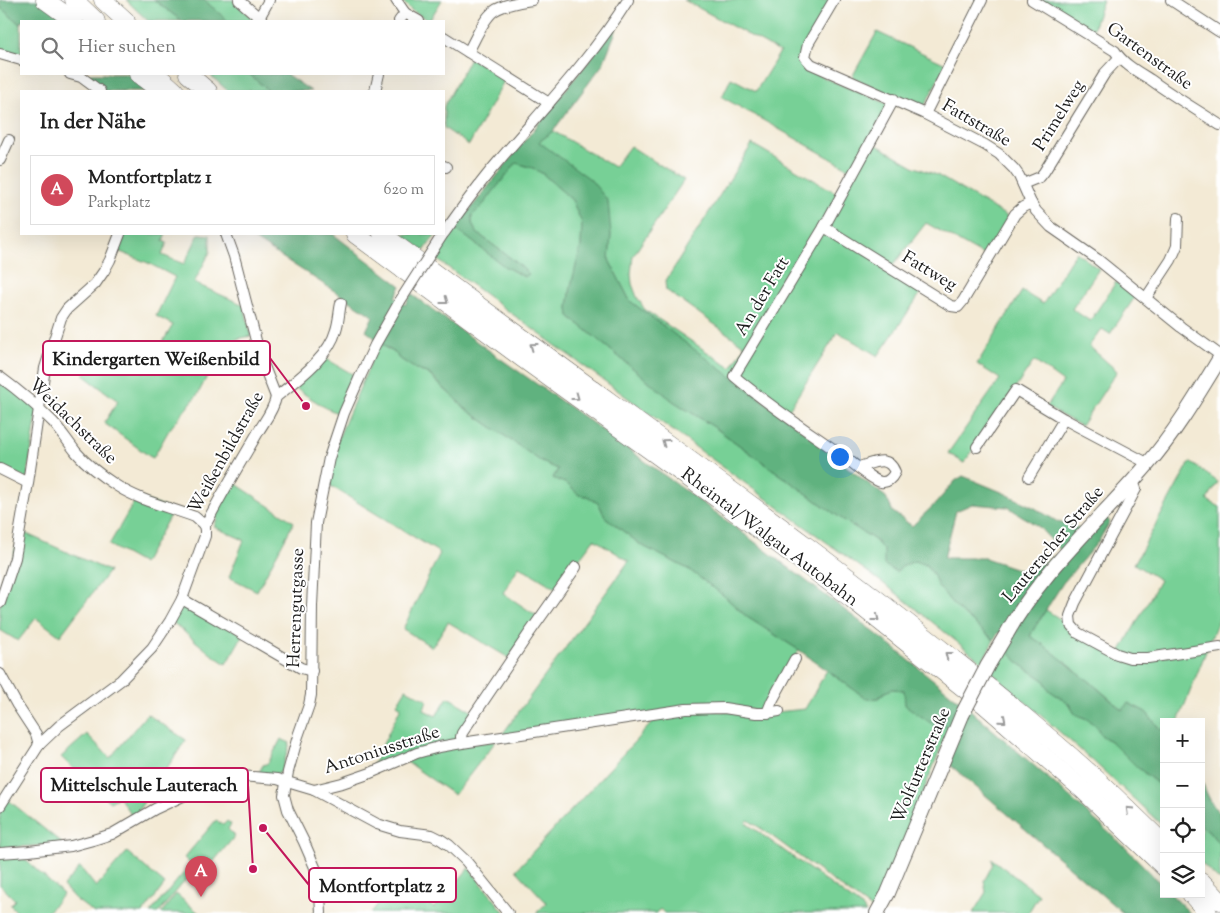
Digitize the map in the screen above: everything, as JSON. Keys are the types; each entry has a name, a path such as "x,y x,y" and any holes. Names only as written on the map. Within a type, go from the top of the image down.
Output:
{"highway":[{"path":"45,0 73,20"},
{"path":"74,0 95,20"},
{"path":"103,0 126,20"},
{"path":"113,0 126,20"},
{"path":"139,75 159,90"},
{"path":"157,75 175,90"},
{"path":"189,75 207,90"},
{"name":"Rheintal/Walgau Autobahn","path":"356,235 852,599 985,704 1084,791 1160,863"},
{"name":"Rheintal/Walgau Autobahn","path":"383,235 726,486 987,685 1092,776 1160,840"},
{"path":"1205,885 1220,901"},
{"path":"1195,898 1208,913"}],"street":[{"path":"239,0 261,20 269,0"},
{"path":"396,0 402,17"},
{"path":"468,52 488,18 495,10 511,4 532,0"},
{"name":"Herrengutgasse","path":"445,230 496,164 549,103 615,20 628,0"},
{"name":"Fattstraße","path":"834,0 808,44 805,57 811,64 894,99 999,154 1014,169 1031,203 1051,227 1098,259 1181,327 1220,356"},
{"path":"925,114 982,0"},
{"name":"Gartenstraße","path":"1032,0 1115,51 1120,58 1166,91 1220,125"},
{"path":"1171,0 1220,32"},
{"path":"445,38 549,103"},
{"path":"0,54 20,60"},
{"name":"Primelweg","path":"1023,184 1040,177 1044,172 1105,73 1120,58"},
{"path":"74,75 81,77 99,90"},
{"path":"375,90 379,75"},
{"name":"An der Fatt","path":"859,468 756,395 734,376 824,227 894,99"},
{"path":"0,160 10,140"},
{"name":"Fattweg","path":"824,227 951,306 958,307 1015,214 1031,203"},
{"path":"1146,298 1174,253 1178,218"},
{"path":"0,603 15,558 45,368 61,318 67,309 90,288 104,271 120,235"},
{"path":"226,235 234,256 260,356 276,397"},
{"name":"Herrengutgasse","path":"321,913 317,872 295,825 284,795 288,772 311,695 312,606 316,523 329,458 344,413 375,345 397,305 442,235"},
{"name":"Weißenbildstraße","path":"0,806 39,745 59,726 121,680 152,648 170,622 182,599 205,536 204,525 208,522 223,491 275,402 276,397 323,355 328,348 336,330 341,303"},
{"name":"Lauteracher Straße","path":"1006,635 1024,606 1053,569 1149,464 1170,436 1220,356"},
{"name":"Weidachstraße","path":"0,378 26,396 39,408 54,423 77,453 100,474 127,492 195,517 204,525"},
{"path":"977,447 1016,390 1064,419 1149,464"},
{"path":"1029,476 1064,419"},
{"path":"0,469 28,483"},
{"name":"Lauteracher Straße","path":"1134,480 1136,489 1075,603 1070,616 1071,625 1078,633 1118,654 1130,658 1148,658 1220,647"},
{"name":"Antoniusstraße","path":"462,743 462,732 576,567"},
{"path":"182,599 301,668 312,671"},
{"name":"Wolfurterstraße","path":"877,913 888,893 962,715 983,673 1006,635"},
{"path":"766,713 795,659"},
{"path":"0,674 36,734 39,745"},
{"name":"Antoniusstraße","path":"0,853 63,847 112,834 155,810 228,775 277,779 314,790 342,783 439,747 462,743 686,709 724,708 756,713 779,711"},
{"path":"314,790 378,824 400,831 432,835 440,839 466,861 508,913"}],"green space":[{"path":"0,0 40,0 67,20 20,20 20,24 0,7"},
{"path":"126,0 154,0 181,20 147,20"},
{"path":"154,0 204,0 227,20 181,20"},
{"path":"204,0 233,0 254,20 227,20"},
{"path":"401,0 442,0 430,20 411,10"},
{"path":"684,0 831,0 802,53 802,63 822,77 888,104 870,141 915,167 937,175 1010,218 987,257 926,223 890,269 923,290 878,356 838,332 786,414 731,378 630,301 609,260 611,234 539,142 553,131 614,167 630,146 684,180 633,256 632,284 645,310 731,368 745,346 666,290 665,282 752,144 840,195 853,171 722,97 731,78 756,91 780,52"},
{"path":"1040,0 1103,0 1092,32"},
{"path":"0,7 20,24 20,56 0,50"},
{"path":"615,25 616,31 603,64 553,131 539,142 590,179 608,201 611,234 609,260 630,301 834,454 847,467 886,497 893,512 912,526 955,481 963,476 1035,508 1058,522 1088,531 1103,514 1110,522 1098,542 1063,583 1030,636 1088,680 1122,710 1128,703 1146,712 1160,729 1160,786 1136,766 1113,743 1101,735 1097,727 1087,719 1075,714 1069,704 1049,690 1044,680 1020,664 1009,652 1007,644 1010,638 999,632 994,640 956,608 938,586 926,565 915,561 903,566 896,572 884,565 884,551 875,540 842,519 714,427 673,401 569,316 568,308 571,286 581,246 582,223 572,200 543,174 533,168 516,163 472,216 472,223 476,232 529,274 525,277 504,266 455,228 611,33","holes":["972,504 1008,507 1039,527 1061,551 1026,572 985,558 944,558 956,511"]},
{"path":"877,32 946,64 925,105 922,107 852,77"},
{"path":"470,58 505,79 469,145 445,129 445,104"},
{"path":"84,75 135,75 154,90 105,90"},
{"path":"210,75 250,75 268,90 227,90"},
{"path":"250,75 287,75 310,90 268,90"},
{"path":"516,162 543,174 572,200 582,223 581,246 571,286 568,308 569,316 673,401 714,427 842,519 875,540 884,551 903,566 915,560 926,565 938,586 956,608 994,640 982,662 891,589 435,258 455,228 504,266 524,277 517,263 476,232 472,223 472,216"},
{"path":"123,235 166,235 163,241 167,243 162,255 184,264 198,235 210,235 210,252 194,283 244,305 251,336 237,339 221,349 198,394 169,430 153,458 104,423 118,401 83,375 102,346 144,372 173,325 156,316 175,277 148,263 118,251"},
{"path":"248,235 334,235 401,286 395,297 405,305 411,294 719,515 874,632 961,702 1126,848 1160,883 1160,898 1175,898 1190,913 1123,913 949,764 950,726 935,726 905,705 904,690 892,689 878,698 867,699 799,650 747,617 723,595 688,569 641,545 605,517 599,504 587,496 579,495 567,484 553,478 558,469 542,462 466,409 428,373 416,369 398,358 396,353 366,331 373,316"},
{"path":"403,235 435,235 424,251"},
{"path":"1076,252 1099,269 1072,309 1090,321 1116,282 1135,297 1110,334 1102,329 1089,346 1117,371 1081,426 1046,407 1063,382 1034,361 964,463 948,453 1000,379 977,364 1022,291 1043,304"},
{"path":"380,341 387,349 396,353 398,358 416,369 427,373 466,409 542,462 558,469 553,478 567,484 579,495 587,496 599,504 605,517 641,545 688,569 723,595 747,617 799,650 766,712 726,706 501,736 629,561 594,539 557,589 519,566 503,593 537,616 509,658 448,622 432,647 403,629 440,553 326,483 337,441"},
{"path":"323,357 354,375 337,413 326,408 294,386"},
{"path":"0,379 38,408 27,479 0,465"},
{"path":"1190,462 1218,482 1207,500 1220,507 1220,616 1180,718 1160,718 1160,729 1146,712 1128,703 1123,710 1088,680 1030,636 1046,610 1118,656 1160,580 1134,564"},
{"path":"233,482 294,522 257,591 229,577 244,540 214,527 217,518 214,516"},
{"path":"137,497 173,510 143,564 109,545"},
{"path":"20,531 109,571 60,636 36,618 18,641 0,630 0,604"},
{"path":"182,599 243,635 226,664 171,621"},
{"path":"1007,644 1009,652 1020,664 1044,680 1049,690 1069,704 1075,714 1087,719 1097,727 1101,735 1113,743 1136,766 1160,786 1160,823 1093,761 991,672"},
{"path":"827,670 867,699 878,698 892,689 904,690 950,725 875,912 748,820 746,823 863,908 866,913 664,913 660,909 657,913 536,913 547,903 516,870 660,714 703,710 758,714 805,709"},
{"path":"406,689 427,700 424,710 436,716 448,697 473,712 452,746 496,741 454,795 401,758 370,771 401,707 397,704"},
{"path":"147,714 186,740 133,818 119,797 110,802 61,757 87,734 110,758"},
{"path":"281,739 290,743 281,772 276,775 258,774 263,765 268,763"},
{"path":"1205,788 1220,813 1220,845 1205,829"},
{"path":"7,799 63,844 0,848 0,810"},
{"path":"216,820 223,825 227,821 231,824 228,829 235,836 203,874 196,868 158,913 150,913 191,864 184,858"},
{"path":"1205,829 1220,845 1220,881 1205,867"},
{"path":"127,852 165,884 143,913 94,913 75,899 63,886 80,867 96,887"},
{"path":"19,854 63,894 47,913 18,913 10,905 15,900 0,885 0,855"},
{"path":"992,859 1039,895 1028,913 973,913 986,892 984,881 993,864"},
{"path":"469,868 505,913 371,913 396,880 434,908"},
{"path":"176,894 199,913 161,913"}],"place":[{"name":"Kindergarten Weißenbild","path":"306,406"},
{"name":"Montfortplatz 2","path":"263,828"},
{"name":"Mittelschule Lauterach","path":"253,869"},
{"name":"Montfortplatz 1","path":"201,897"}]}
